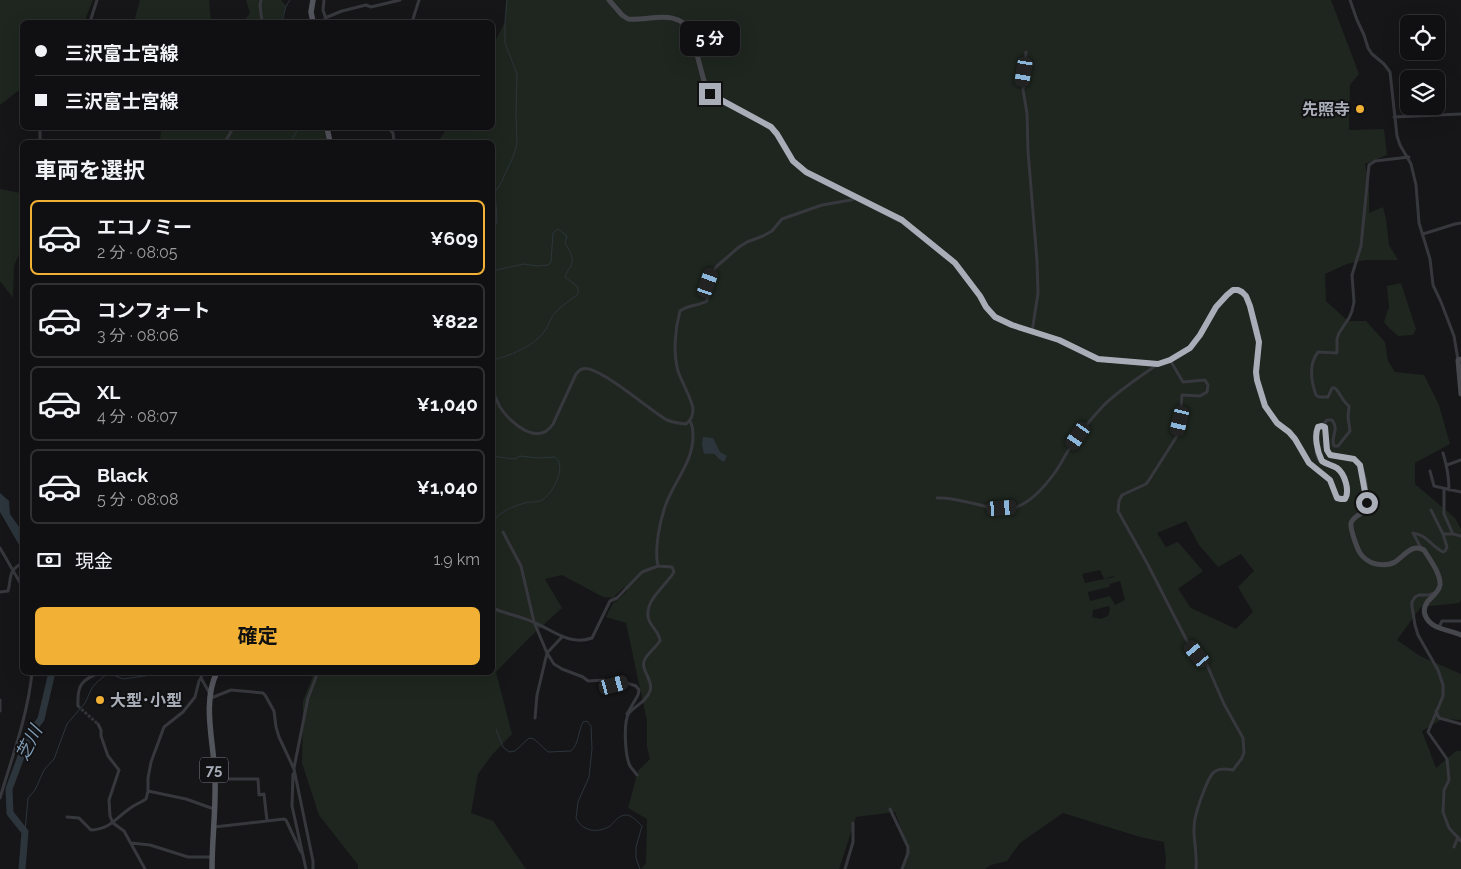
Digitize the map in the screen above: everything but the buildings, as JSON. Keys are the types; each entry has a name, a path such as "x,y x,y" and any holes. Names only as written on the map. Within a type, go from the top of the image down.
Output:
{"main road":[{"path":"312,0 313,20"},
{"path":"609,0 628,19 636,20 669,16 688,26 704,81 710,94 771,127 793,161 806,172 902,220 955,263 995,317 1012,325 1059,340 1098,359 1158,364 1170,360 1190,348 1216,307 1233,290 1238,290 1246,296 1259,342 1256,372 1265,406 1277,423 1295,439 1309,463 1330,480 1337,498 1345,499 1347,491 1342,474 1338,468 1322,461 1320,457 1316,436 1318,427 1325,427 1327,450 1330,455 1354,459 1360,465 1367,503 1365,511 1351,522 1351,529 1360,554 1375,564 1387,564 1394,562 1412,548 1424,550 1438,576 1440,586 1427,602 1424,612 1432,624 1438,628 1461,634"},
{"path":"1459,360 1461,394"},
{"name":"75","path":"212,869 215,779 210,696 216,675"}],"street":[{"path":"91,20 97,0"},
{"path":"261,0 262,20"},
{"path":"324,0 323,10 325,18 366,5 371,8 400,0"},
{"path":"413,20 419,0"},
{"path":"1350,0 1368,48 1390,72 1397,136 1400,145 1409,157 1416,185 1419,223 1430,259 1433,285 1454,336 1459,360"},
{"path":"1026,52 1023,90 1027,113 1038,293 1032,332"},
{"path":"1394,116 1461,114"},
{"path":"1322,426 1327,420 1332,420 1335,424 1336,431 1332,441 1334,446 1338,446 1350,431 1349,406 1344,402 1336,388 1332,388 1328,397 1316,395 1311,367 1318,352 1337,353 1339,333 1352,311 1354,302 1352,275 1361,246 1369,165 1375,161 1409,157"},
{"path":"495,395 501,408 511,421 534,434 542,434 550,430 576,374 582,369 594,370 666,419 686,424 693,415 693,408 678,370 676,357 676,329 680,311 684,307 704,303 711,274 722,262 747,242 772,231 782,219 822,205 851,200 856,197"},
{"path":"1423,234 1461,223"},
{"path":"1170,360 1183,382 1205,380 1208,385 1207,392 1200,396 1182,395 1177,436 1146,484 1122,495 1118,511 1188,643 1207,665 1224,704 1243,738 1244,752 1242,758 1232,770 1223,769 1212,773 1205,787 1195,818 1196,869"},
{"path":"937,498 966,500 1002,508 1013,508 1022,504 1045,485 1082,431 1103,407 1158,364"},
{"path":"658,566 656,560 663,513 687,463 693,445 693,426 690,421"},
{"path":"1443,453 1449,475 1449,490"},
{"path":"1447,465 1461,460"},
{"path":"1430,470 1434,486 1461,492"},
{"path":"1444,488 1444,514 1453,534"},
{"path":"1421,548 1413,533 1424,536 1443,552 1447,547 1432,510"},
{"path":"503,532 521,566 534,622 547,653 554,664 588,681 604,680 614,685 624,682 636,686 638,695 626,719 627,754 630,765 637,775"},
{"path":"1442,534 1461,536"},
{"path":"0,548 20,582"},
{"path":"0,592 8,592 13,568 20,564"},
{"path":"495,609 534,622 562,637 584,641 592,638 610,601 616,598 642,572 658,566 672,567 674,572 650,606 649,620 660,637 660,641 643,664 651,686 646,699 630,712 626,719"},
{"path":"1436,592 1415,597 1412,607 1418,635 1438,670 1443,685 1443,696 1428,732 1447,759 1449,780 1444,790 1443,812 1449,828 1460,839 1454,847"},
{"path":"1438,628 1442,621 1461,621"},
{"path":"536,718 537,695 547,653 562,637"},
{"path":"0,798 25,710 32,675"},
{"path":"78,706 78,694 81,684 94,675"},
{"path":"202,675 210,696 231,690 263,693 274,711 279,737 294,769 313,869"},
{"path":"67,817 79,818 91,830 100,829 113,823 130,808 146,799 150,762 164,727 183,712 195,697 202,675"},
{"path":"306,869 292,806 294,769 308,698 317,675"},
{"path":"0,700 0,710"},
{"path":"1436,710 1439,718 1461,724"},
{"path":"98,724 101,730 100,736 108,756 119,770 109,800 110,816 113,823 124,831 145,869"},
{"path":"215,779 258,779 259,795 264,794 267,821"},
{"path":"148,791 186,799 214,809"},
{"path":"890,809 908,847 908,853 902,869"},
{"path":"213,827 286,820 304,858"},
{"path":"845,869 853,842 853,823"},
{"path":"131,843 150,844 188,857 212,858"}],"shaded area":[{"path":"0,0 93,0 85,20 20,20 20,90 0,105"},
{"path":"140,0 209,0 211,20 135,20"},
{"path":"246,0 281,0 286,6 283,20 245,20 250,13"},
{"path":"506,0 1331,0 1359,74 1350,85 1349,130 1384,129 1387,155 1365,164 1369,182 1369,213 1383,207 1389,245 1398,260 1365,260 1347,264 1325,274 1326,301 1348,321 1366,321 1385,342 1388,361 1395,372 1424,375 1439,405 1450,444 1415,463 1415,484 1455,518 1461,529 1461,600 1459,603 1421,607 1397,640 1420,656 1461,674 1461,720 1442,719 1422,731 1436,768 1456,751 1461,751 1461,869 1165,869 1164,842 1140,837 1063,813 1020,843 1007,861 991,865 985,869 903,869 907,845 895,812 856,817 839,869 641,869 646,863 647,819 628,808 638,771 650,759 647,747 647,721 626,623 606,617 613,603 627,591 624,587 613,598 603,597 562,575 545,579 562,608 496,672 512,734 492,755 478,774 471,813 493,821 526,869 358,869 358,865 319,815 302,763 303,701 313,675 495,675 495,140 439,140 446,130 495,130 495,41 505,22","holes":["1186,521 1199,545 1218,567 1241,554 1254,571 1238,587 1253,612 1236,629 1191,608 1178,589 1203,571 1178,542 1166,547 1157,533","1100,570 1104,579 1114,577 1085,583 1082,574","1120,581 1125,600 1115,605 1110,596 1090,601 1088,592 1109,587 1110,584","1109,606 1108,616 1100,619 1092,617 1093,610"]},
{"path":"161,130 324,130 327,140 160,140"},
{"path":"0,189 20,193 20,252 14,266 13,298 0,281"},
{"path":"1401,283 1416,329 1413,335 1398,336 1384,322 1389,307 1387,286"},
{"path":"703,437 713,438 720,452 727,456 724,462 715,455 704,454"},
{"path":"0,493 9,501 10,514 20,528 20,547 0,512"}],"waterway":[{"path":"282,20 286,6 290,0"},
{"path":"495,192 513,157 517,144 517,74 505,43 507,0"},
{"path":"291,140 298,130"},
{"path":"495,200 497,223 495,225"},
{"path":"495,270 524,264 548,265 551,262 553,233 558,229 567,236 565,243 572,257 571,266 565,277 578,287 578,294 556,312 540,337 520,350 495,359"},
{"path":"495,456 515,459 520,456 555,457 559,462 560,468 555,484 542,500 514,506 495,519"},
{"name":"芝川","path":"22,869 25,832 10,813 9,789 29,735 41,719 51,675"},
{"path":"25,832 28,798 35,790 44,770 54,759 67,724 85,703 92,688 106,675"},
{"path":"113,675 123,679 152,675"},
{"path":"496,729 503,747 509,752 515,751 529,738 534,739 548,752 571,751 576,745 583,722 587,721 591,726 592,749 589,777 578,802 576,818 582,826 590,830 600,830 610,826 623,815 628,815 635,819 642,826 636,847 636,858 640,869"}],"tunnel":[{"path":"78,706 98,724"}],"place":[{"name":"先照寺","path":"1360,109"},
{"name":"大型･小型","path":"100,700"}],"route":[{"path":"710,94 771,127 793,161 806,172 902,220 955,263 995,317 1012,325 1059,340 1098,359 1164,363 1190,348 1216,307 1227,295 1233,290 1242,292 1250,306 1259,342 1256,372 1265,406 1277,423 1295,439 1309,463 1330,480 1337,498 1345,499 1347,486 1342,474 1338,468 1322,461 1320,457 1316,430 1318,427 1325,427 1327,450 1330,455 1354,459 1360,465 1367,503"}]}
